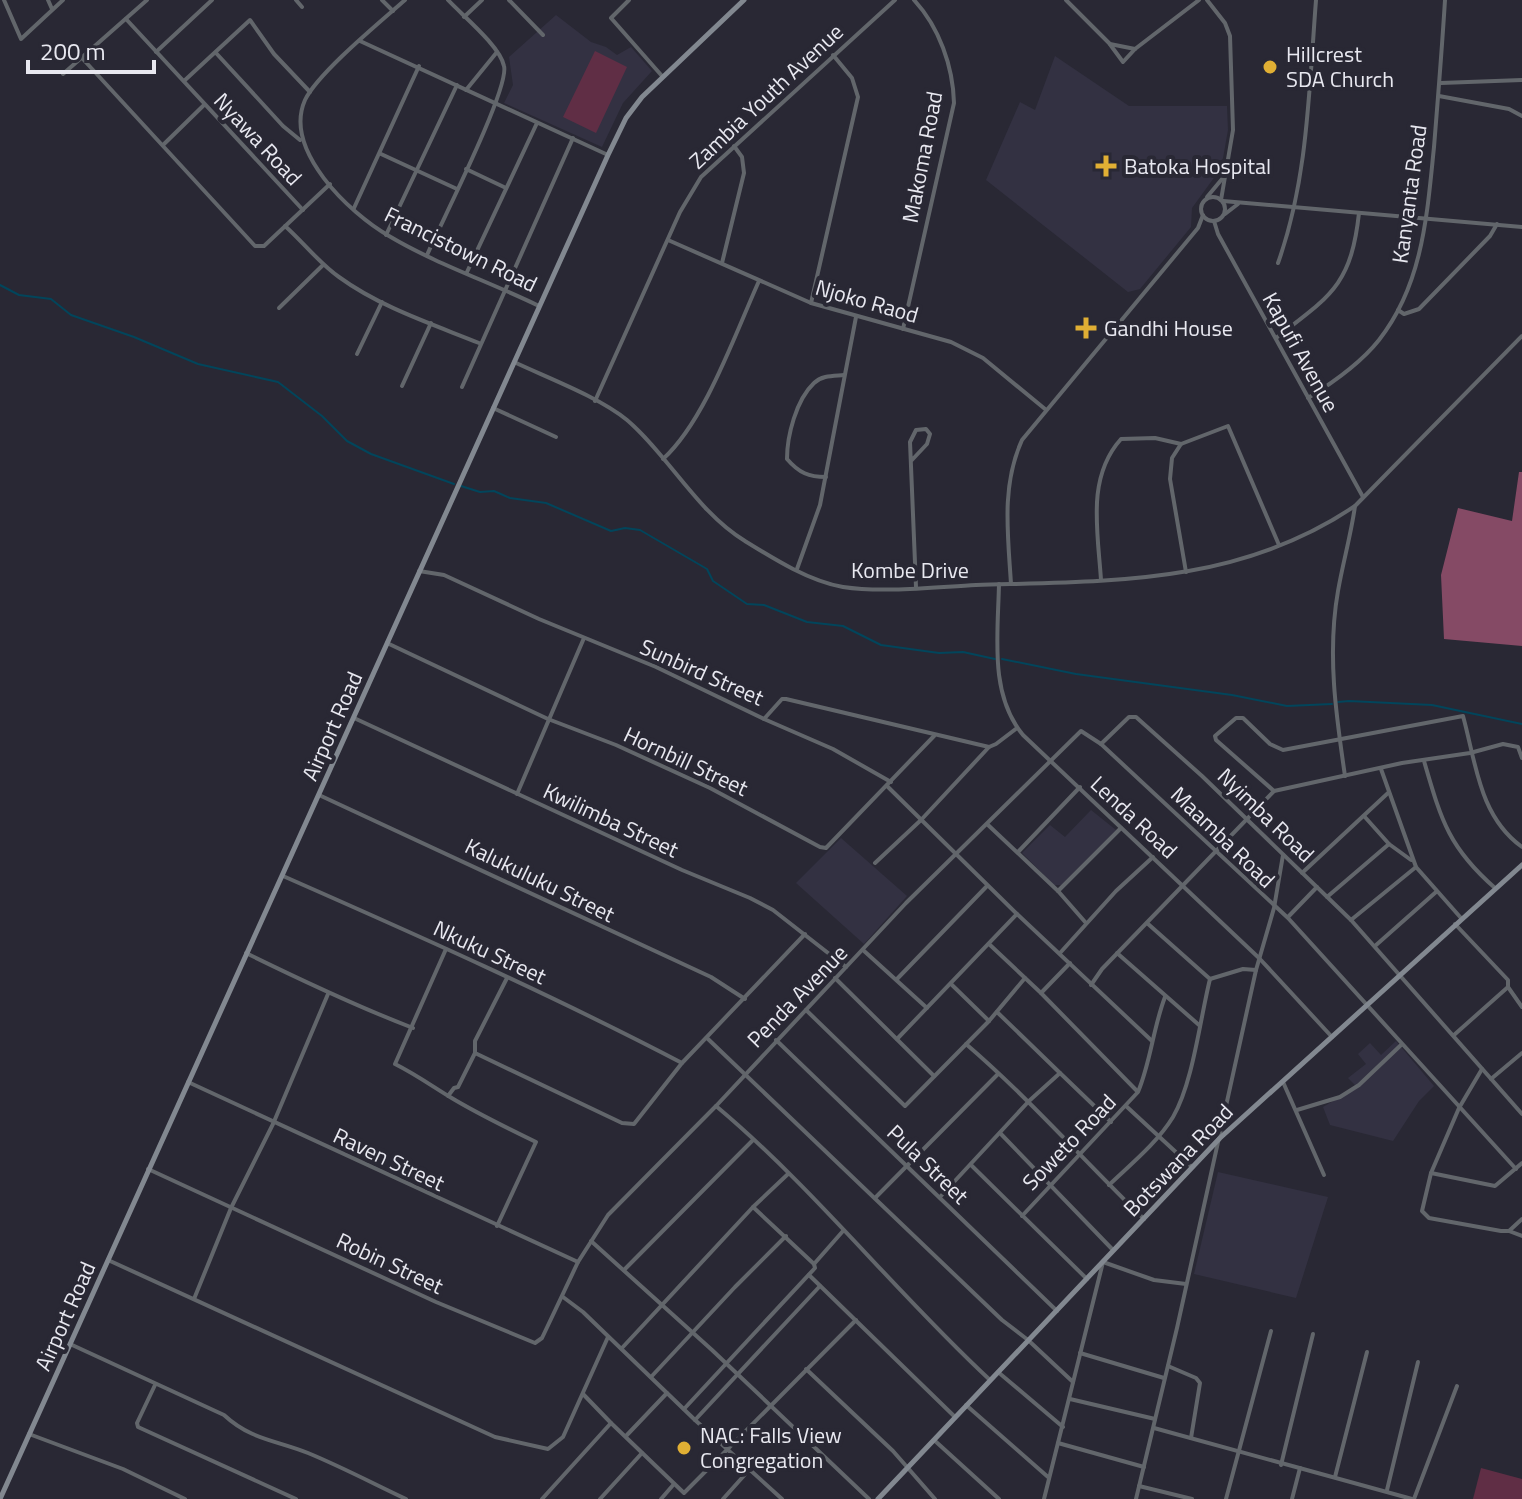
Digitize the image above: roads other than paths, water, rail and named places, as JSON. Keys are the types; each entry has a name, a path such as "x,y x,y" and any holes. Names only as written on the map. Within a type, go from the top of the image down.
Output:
{"street":[{"path":"4,0 21,39 63,0"},
{"path":"48,0 52,9"},
{"path":"63,74 147,0"},
{"path":"156,52 212,0"},
{"path":"296,0 302,7"},
{"path":"382,0 393,11"},
{"path":"303,142 300,119 310,92 405,0"},
{"path":"427,255 497,105 505,75 504,64 497,52 448,0"},
{"path":"464,17 482,0"},
{"path":"509,0 543,35"},
{"path":"629,0 611,18 662,76"},
{"name":"Airport Road","path":"0,1499 626,118 662,76 744,0"},
{"name":"Zambia Youth Avenue","path":"595,401 694,186 832,55 895,0"},
{"name":"Makoma Road","path":"903,329 954,103 950,73 935,29 914,0"},
{"path":"1066,0 1109,43 1123,62 1135,49 1199,0"},
{"path":"1207,0 1225,23 1230,36 1233,130 1223,178 1225,214"},
{"path":"1278,263 1296,207 1305,141 1316,0"},
{"name":"Kanyanta Road","path":"1308,398 1358,363 1380,339 1398,310 1418,265 1427,218 1445,0"},
{"name":"Nyawa Road","path":"126,19 303,210"},
{"path":"184,81 250,20 274,54 310,92"},
{"path":"360,41 608,155"},
{"path":"1109,43 1135,49"},
{"path":"466,90 497,52"},
{"name":"Francistown Road","path":"216,53 283,126 303,142 330,184 386,235 539,306"},
{"path":"811,303 858,97 852,78 832,55"},
{"path":"82,58 255,246 264,246 330,184"},
{"path":"354,208 419,66"},
{"path":"1440,83 1522,80"},
{"path":"386,235 457,85"},
{"path":"1439,96 1509,109 1522,116"},
{"path":"163,145 204,105"},
{"path":"467,272 537,123"},
{"path":"462,387 573,138"},
{"path":"722,263 744,173 742,157 734,146"},
{"path":"381,154 457,189"},
{"path":"466,169 506,188"},
{"path":"1011,584 1007,497 1012,464 1022,440 1198,228 1204,200 1223,178"},
{"path":"1204,200 1211,197 1238,204 1522,227"},
{"path":"1198,228 1238,204"},
{"path":"1275,339 1325,301 1343,277 1350,260 1359,213"},
{"path":"1203,215 1213,221"},
{"name":"Kapufi Avenue","path":"1213,221 1363,497"},
{"path":"1398,310 1404,314 1419,309 1490,236 1497,224"},
{"path":"285,226 345,281 382,301 480,343"},
{"name":"Njoko Raod","path":"668,240 811,303 968,349 1045,410"},
{"path":"279,308 324,265"},
{"path":"663,459 679,445 693,424 759,281"},
{"path":"357,354 382,301"},
{"path":"797,569 820,505 856,317"},
{"path":"402,386 431,323"},
{"name":"Kombe Drive","path":"514,362 595,401 627,421 730,531 797,569 844,587 916,587 1101,580 1186,572 1279,546 1326,525 1355,506 1522,336"},
{"path":"826,477 813,477 797,471 787,459 787,443 806,394 815,382 824,377 844,375"},
{"path":"493,408 556,437"},
{"path":"1101,580 1096,495 1112,448 1121,439 1139,436 1181,444 1229,427 1279,546"},
{"path":"911,461 927,444 928,430 916,430 911,437 911,461 916,587"},
{"path":"1181,444 1172,458 1170,479 1186,572"},
{"path":"1345,777 1335,700 1334,629 1338,591 1355,506"},
{"name":"Sunbird Street","path":"419,571 444,575 656,667 764,719 782,699 786,699 989,747"},
{"name":"Lenda Road","path":"999,584 1000,686 1005,707 1017,728 1259,958 1332,1037"},
{"path":"517,794 584,638"},
{"name":"Hornbill Street","path":"387,643 548,719 616,745 710,788 820,847 826,848 832,843 935,736"},
{"path":"1274,791 1216,740 1215,736 1236,718 1243,718 1270,744 1283,750 1463,716 1470,753 1490,809 1511,839 1522,847"},
{"name":"Nyimba Road","path":"1101,744 1129,717 1136,717 1202,776 1351,920 1522,1114"},
{"name":"Kwilimba Street","path":"353,718 682,870 750,898 773,910 846,967"},
{"path":"764,719 833,749 889,784 987,886 1152,1041"},
{"path":"875,863 921,820 989,747 1017,728"},
{"path":"1050,760 1078,731 1101,744"},
{"name":"Maamba Road","path":"1101,744 1288,918 1516,1169"},
{"path":"1091,985 1117,953 1274,791 1503,744 1518,747 1522,758"},
{"name":"Penda Avenue","path":"578,1262 608,1215 956,853 1050,760"},
{"path":"1424,761 1446,829 1471,866 1495,888"},
{"path":"1381,769 1414,864"},
{"path":"1018,852 1080,787"},
{"path":"1302,873 1389,793"},
{"name":"Kalukuluku Street","path":"319,795 711,977 745,999"},
{"path":"1364,816 1389,844 1414,864 1461,918"},
{"path":"987,824 1058,891 1086,923"},
{"path":"1058,891 1122,827"},
{"path":"1327,897 1389,844"},
{"path":"1136,1499 1256,970 1274,908 1283,855"},
{"path":"1060,953 1153,857"},
{"path":"1351,920 1414,864"},
{"name":"Botswana Road","path":"878,1499 1220,1138 1522,865"},
{"name":"Nkuku Street","path":"281,876 446,949 682,1063"},
{"path":"897,979 987,886"},
{"path":"1288,918 1317,887"},
{"path":"1375,946 1436,891"},
{"path":"897,1039 1017,914"},
{"path":"1147,923 1210,979"},
{"path":"1455,924 1508,980 1508,987 1522,1007"},
{"path":"475,1053 629,1124 638,1121 682,1063 805,934"},
{"path":"989,944 1138,1092"},
{"path":"446,949 395,1064 536,1142 497,1226"},
{"path":"863,950 927,1008"},
{"path":"246,953 328,994 352,1001 413,1028"},
{"path":"1117,953 1199,1025"},
{"path":"1041,993 1070,963"},
{"path":"1210,979 1243,969 1256,970"},
{"path":"448,1096 458,1087 475,1053 475,1041 507,978"},
{"path":"835,978 934,1076"},
{"path":"806,1010 905,1106 989,1021 1025,978"},
{"path":"1109,1185 1158,1136 1181,1099 1210,979"},
{"path":"951,984 989,1021"},
{"path":"1454,1035 1508,987"},
{"path":"194,1299 231,1208 273,1124 328,994"},
{"name":"Soweto Road","path":"1022,1216 1138,1092 1165,997"},
{"path":"997,1012 1111,1122"},
{"path":"708,1039 992,1311 1073,1382"},
{"name":"Pula Street","path":"776,1040 1057,1311"},
{"path":"966,1044 1029,1101 1144,1219"},
{"path":"1297,1110 1340,1097 1359,1085 1401,1044"},
{"path":"1491,1079 1522,1053"},
{"path":"1482,1069 1459,1108 1431,1173 1423,1205 1424,1215 1522,1236"},
{"path":"940,1197 1029,1101 1060,1073"},
{"path":"876,1197 999,1074"},
{"path":"1282,1079 1324,1175"},
{"name":"Raven Street","path":"188,1082 273,1124 578,1262"},
{"path":"716,1106 834,1219 937,1331 990,1380"},
{"path":"1126,1106 1192,1167"},
{"path":"1000,1133 1113,1250"},
{"path":"624,1270 753,1140"},
{"path":"1431,1173 1495,1186 1522,1163"},
{"path":"971,1165 1087,1279"},
{"name":"Robin Street","path":"148,1169 436,1302 535,1343 542,1338 578,1262"},
{"path":"622,1348 753,1207 788,1174"},
{"path":"753,1207 814,1264"},
{"path":"1509,1231 1522,1219"},
{"path":"684,1409 809,1275 815,1268 814,1264 843,1231"},
{"path":"651,1377 786,1236"},
{"path":"591,1241 869,1499"},
{"path":"108,1260 495,1437 548,1449 563,1437 608,1337"},
{"path":"1044,1499 1103,1262 1154,1280 1186,1284"},
{"path":"809,1275 955,1417"},
{"path":"695,1420 820,1286"},
{"path":"563,1297 583,1312 782,1499"},
{"path":"684,1493 856,1320"},
{"path":"1226,1499 1271,1331"},
{"path":"1281,1465 1313,1334"},
{"path":"70,1344 224,1415 237,1427 260,1439 313,1455 406,1499"},
{"path":"1335,1477 1367,1352"},
{"path":"1080,1353 1164,1378"},
{"path":"1387,1490 1418,1362"},
{"path":"1168,1366 1196,1378 1200,1383 1191,1438"},
{"path":"806,1369 908,1467 935,1499"},
{"path":"998,1372 1063,1427"},
{"path":"155,1385 137,1423 138,1427 296,1499"},
{"path":"1154,1428 1413,1499 1457,1386"},
{"path":"626,1436 667,1393"},
{"path":"583,1394 691,1499"},
{"path":"1070,1399 1155,1419"},
{"path":"966,1405 1049,1478"},
{"path":"542,1499 611,1423"},
{"path":"29,1434 123,1469 185,1499"},
{"path":"934,1440 999,1499"},
{"path":"1058,1443 1144,1467"},
{"path":"600,1499 642,1453"},
{"path":"1292,1499 1300,1468"},
{"path":"723,1499 749,1470"},
{"path":"661,1499 674,1484"},
{"path":"1139,1486 1192,1499"}],"waterway":[{"path":"0,285 19,295 51,299 71,315 198,364 278,382 322,416 347,441 371,454 454,484"},
{"path":"461,486 546,503 611,531 625,528 640,530 707,569 713,581 747,604 764,605 807,622 843,626 881,645 939,653 963,652 995,659"},
{"path":"1002,659 1076,674 1232,695 1287,706 1332,704"},
{"path":"1338,702 1432,705 1522,724"}],"place":[{"name":"Hillcrest SDA Church","path":"1270,67"},
{"name":"Batoka Hospital","path":"1106,166"},
{"name":"Gandhi House","path":"1086,328"},
{"name":"NAC: Falls View Congregation","path":"684,1448"}]}
